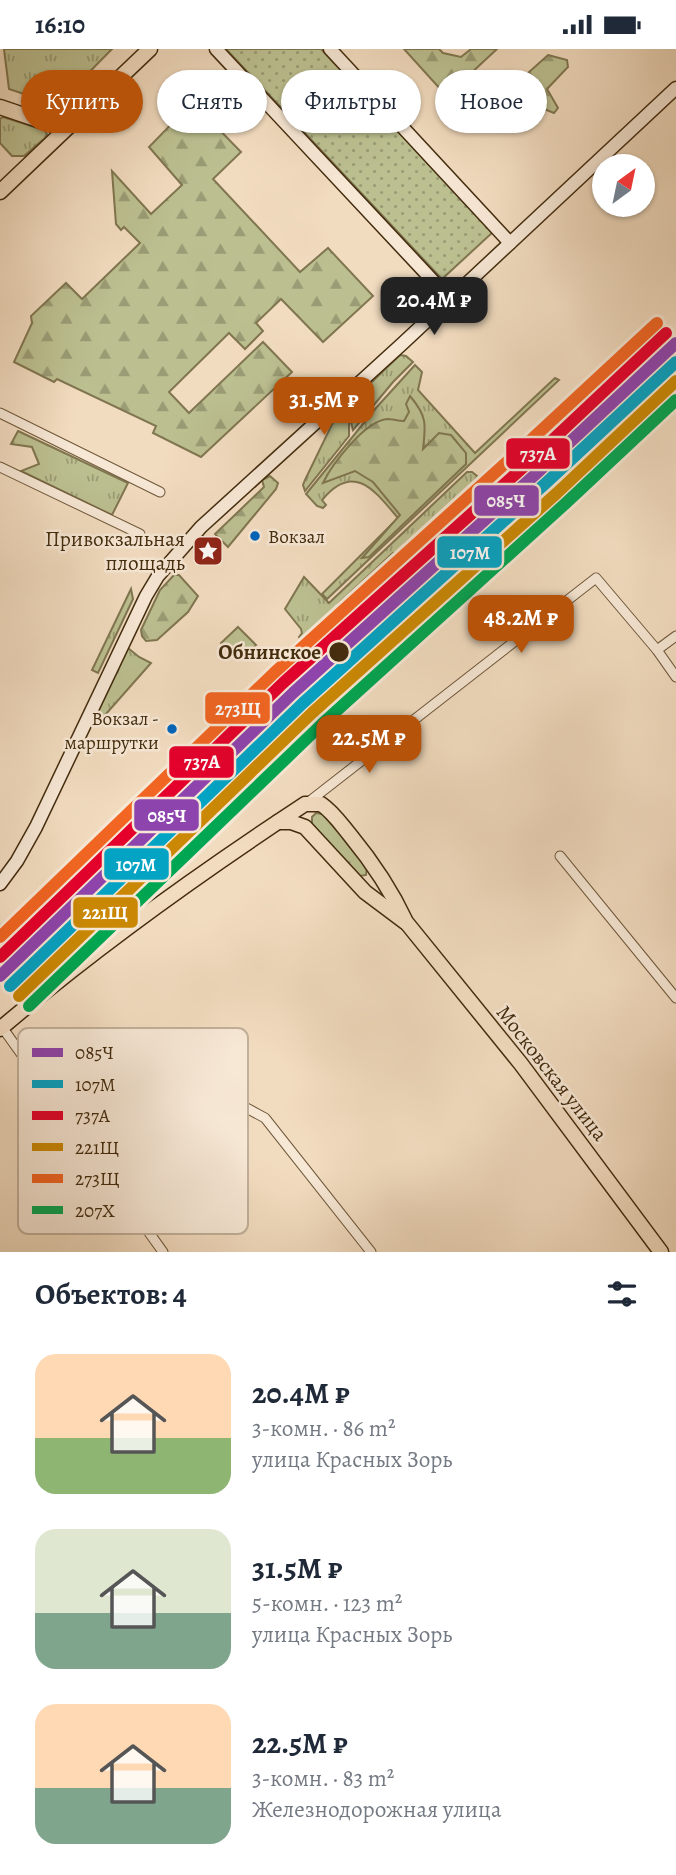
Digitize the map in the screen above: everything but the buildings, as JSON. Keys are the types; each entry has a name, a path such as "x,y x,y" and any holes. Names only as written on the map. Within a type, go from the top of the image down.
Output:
{"main road":[{"path":"128,70 150,49"},
{"path":"0,107 21,114"},
{"path":"0,192 61,133"},
{"path":"1,1028 107,943 278,822 305,804 317,803 327,808"},
{"path":"305,804 301,812 305,827"},
{"name":"Московская улица","path":"327,808 373,863 393,894 406,922 521,1064 661,1252"},
{"path":"278,822 290,822 305,827"},
{"name":"Московская улица","path":"305,827 376,902 406,922"},
{"path":"356,882 364,882 370,877 374,870 373,863"}],"street":[{"path":"216,49 450,299"},
{"path":"330,49 510,243"},
{"path":"0,884 17,862 36,827 158,576 201,527 676,88"},
{"path":"0,413 160,492"},
{"path":"0,467 140,534"},
{"path":"305,804 596,578 657,650 676,677"},
{"path":"657,650 676,636"},
{"path":"327,808 328,787"},
{"path":"560,856 676,998"},
{"path":"1,1028 18,1051"},
{"path":"248,1109 265,1118 372,1252"},
{"path":"150,1234 163,1252"}],"green space":[{"path":"4,49 112,49 91,70 21,70 21,93 9,89"},
{"path":"226,49 321,49 341,70 281,70 281,108 267,93 267,70 246,70"},
{"path":"404,49 439,49 443,53 461,57 471,49 497,49 474,70 435,70 435,83"},
{"path":"548,55 567,60 568,67 547,89 547,70 531,70"},
{"path":"547,89 558,108 554,113 547,110"},
{"path":"3,117 21,123 21,133 47,134 24,156 12,156 0,143 0,119"},
{"path":"163,133 223,133 241,152 213,179 300,272 328,248 373,296 323,342 281,299 256,323 263,331 245,349 229,333 169,392 189,413 263,342 292,372 201,457 153,433 156,426 57,379 54,382 14,362 32,323 31,316 66,283 82,299 140,243 124,227 121,230 116,224 112,171 151,214 182,185 149,147"},
{"path":"305,133 400,133 493,232 442,279"},
{"path":"400,355 413,362 353,430 349,404"},
{"path":"415,365 422,372 418,390 475,453 555,378 559,380 327,599 322,594 398,518 372,490 354,481 334,488 322,500 326,505 323,508 317,506 306,494"},
{"path":"410,396 420,409 424,421 423,449 439,433 451,435 466,453 466,464 369,557 362,558 400,515 373,482 355,471 323,483 341,455 369,427 387,419 404,421 409,412 406,404"},
{"path":"343,409 349,423 349,436 305,491 305,480 335,418"},
{"path":"18,431 128,483 112,515 21,471 39,464 32,447 11,444"},
{"path":"467,472 472,472 481,479 396,554 393,553 338,604 340,608 264,676 263,674 300,639 301,629 285,609 304,577 329,603"},
{"path":"270,476 278,483 276,489 228,547 215,534 264,487 262,480"},
{"path":"174,575 179,575 198,596 188,612 157,640 146,641 141,630 160,590"},
{"path":"131,589 133,599 98,673 92,670"},
{"path":"238,627 256,645 244,658 232,656 221,643"},
{"path":"128,648 151,663 98,723 95,718"},
{"path":"316,813 323,814 367,867 366,875 360,876 312,825 312,817"}],"railway":[{"path":"0,926 153,802"}],"transit line":[{"name":"273Щ","path":"0,937 274,673 657,323"},
{"name":"737А","path":"0,957 283,683 529,462 666,333"},
{"name":"085Ч","path":"0,976 293,693 538,472 676,343"},
{"name":"107М","path":"10,986 303,703 676,362"},
{"name":"221Щ","path":"19,996 312,713 557,493 676,381"},
{"name":"207Х","path":"29,1006 322,724 676,400"}],"place":[{"name":"Вокзал","path":"255,536"},
{"name":"Привокзальная площадь","path":"208,551"},
{"name":"Обнинское","path":"339,652"},
{"name":"Вокзал - маршрутки","path":"172,729"}]}
